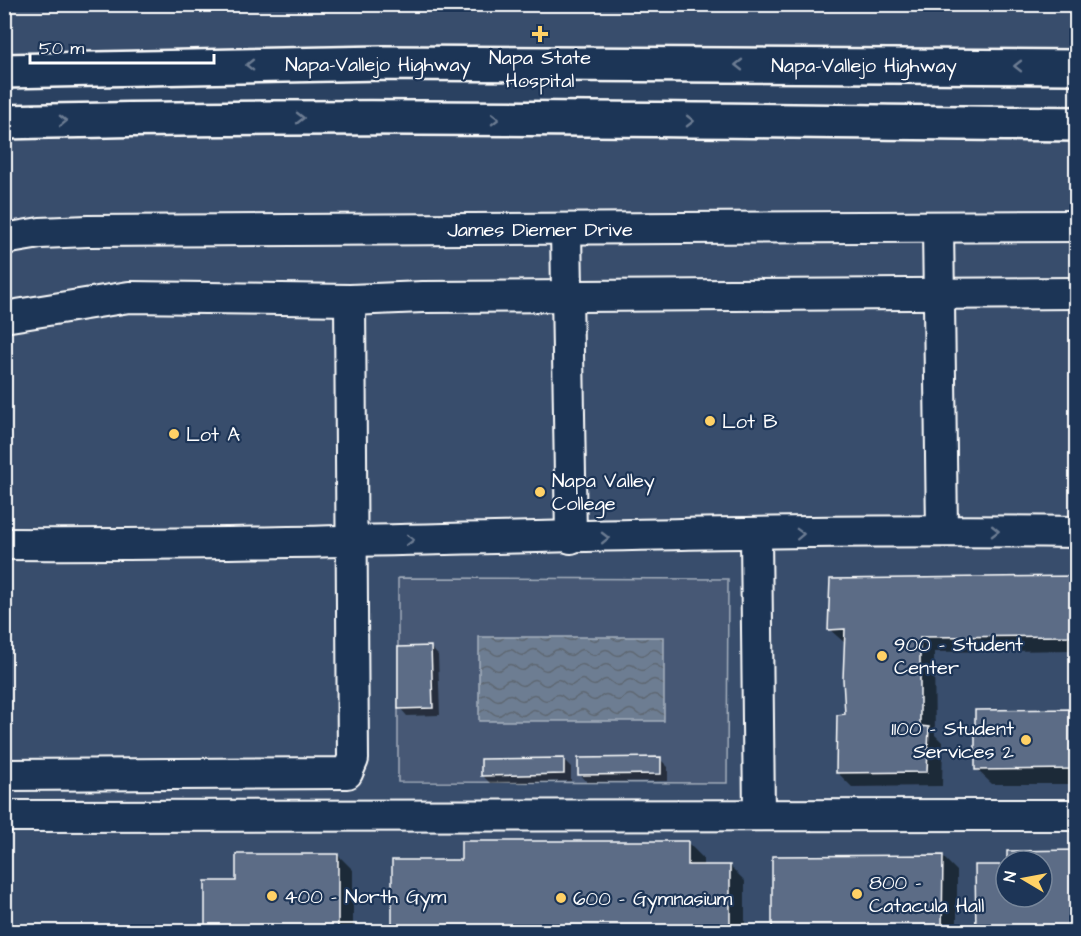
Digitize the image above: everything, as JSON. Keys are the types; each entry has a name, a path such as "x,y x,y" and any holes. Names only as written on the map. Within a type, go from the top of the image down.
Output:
{"main road":[{"name":"Napa-Vallejo Highway","path":"4,70 381,63 1077,67"},
{"path":"4,122 182,118 392,118 1077,124"}],"street":[{"name":"James Diemer Drive","path":"4,239 40,233 88,231 1077,226"},
{"path":"938,227 942,530"},
{"path":"566,229 571,538"},
{"path":"4,317 129,297 350,300 1077,293"},
{"path":"4,775 347,773 353,759 350,300"},
{"path":"4,544 571,538 942,530 1077,532"},
{"path":"756,535 759,814"},
{"path":"4,816 1077,814"}],"shaded area":[{"name":"Napa State Hospital","path":"4,5 1076,5 1076,67 5,71"},
{"name":"Napa Valley College","path":"4,122 1076,124 1076,931 5,931"},
{"path":"398,578 728,579 727,783 398,782"}],"water":[{"path":"479,637 664,637 664,721 479,721"}],"building":[{"name":"900 - Student Center","path":"1076,576 1076,636 920,637 920,726 929,727 927,772 836,773 837,715 845,714 843,679 845,629 828,630 830,579"},
{"path":"431,646 433,708 398,709 398,647"},
{"name":"1100 - Student Services 2","path":"1076,709 1076,769 975,770 975,710"},
{"path":"661,757 661,774 578,775 578,758"},
{"path":"564,758 564,774 481,776 481,759"},
{"name":"600 - Gymnasium","path":"461,841 688,841 688,865 730,865 730,932 392,932 392,860 461,860"},
{"path":"1054,850 1076,850 1076,932 976,932 975,865 994,865 994,909 1054,909"},
{"name":"400 - North Gym","path":"236,854 338,854 338,932 205,932 205,881 236,881"},
{"name":"800 - Catacula Hall","path":"943,855 942,932 772,932 772,856"}],"place":[{"name":"Napa State Hospital","path":"540,34"},
{"name":"Lot B","path":"710,421"},
{"name":"Lot A","path":"174,434"},
{"name":"Napa Valley College","path":"540,492"},
{"name":"900 - Student Center","path":"882,656"},
{"name":"1100 - Student Services 2","path":"1026,740"},
{"name":"800 - Catacula Hall","path":"857,894"},
{"name":"400 - North Gym","path":"272,896"},
{"name":"600 - Gymnasium","path":"561,898"}]}
